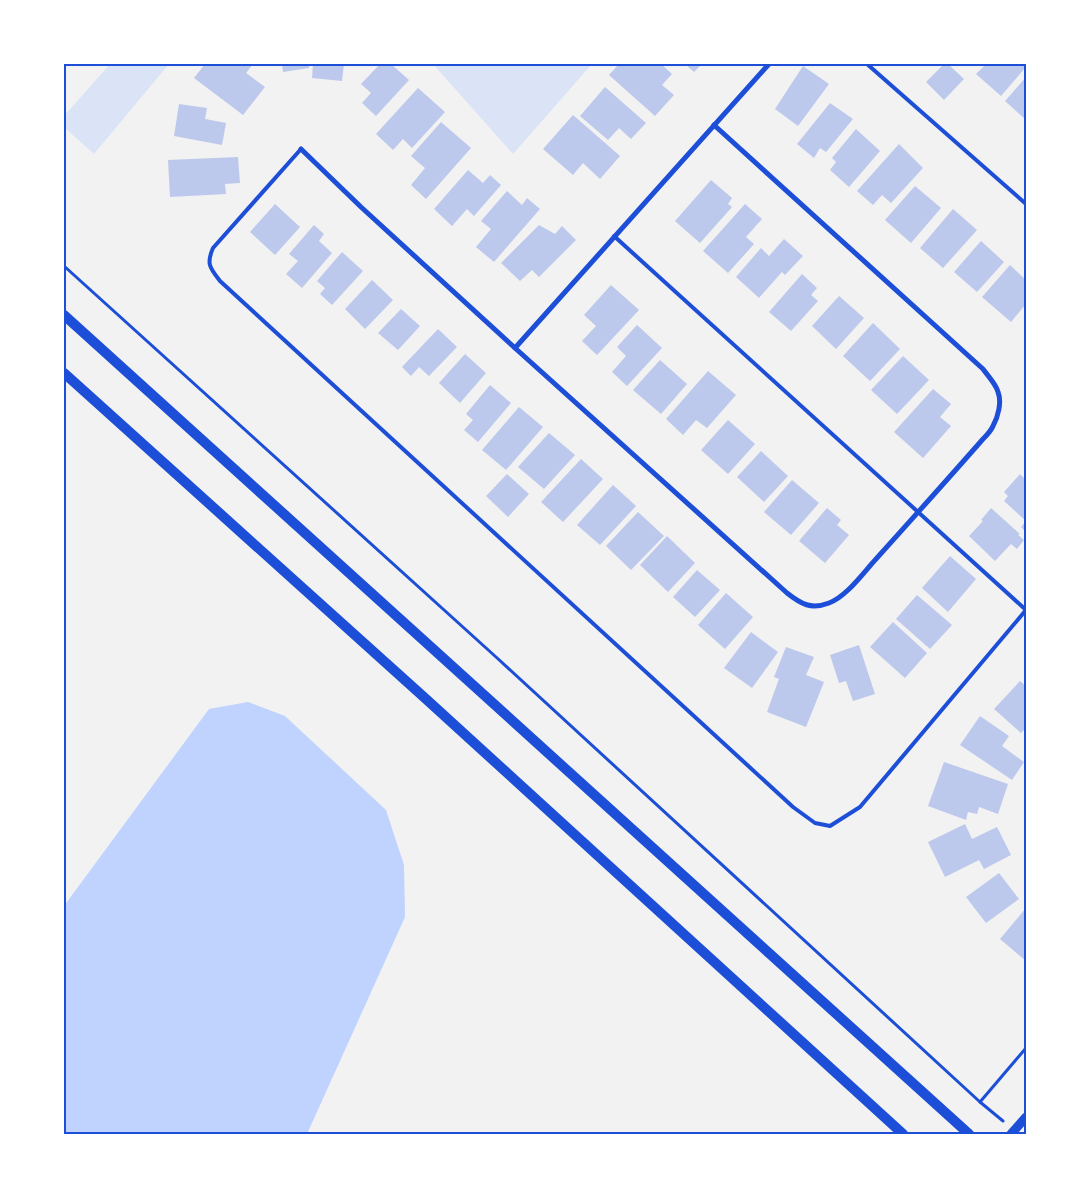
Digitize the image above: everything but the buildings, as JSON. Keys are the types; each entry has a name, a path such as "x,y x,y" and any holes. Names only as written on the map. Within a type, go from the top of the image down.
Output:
{"main road":[{"path":"64,315 969,1134"},
{"path":"64,373 903,1134"}],"street":[{"path":"515,348 769,64"},
{"path":"301,149 361,207 515,348 787,593 807,606 819,606 830,603 846,592 993,427 998,416 999,393 983,369 714,125"},
{"path":"1013,1132 1026,1117"}],"lane":[{"path":"867,64 1026,204"},
{"path":"301,149 213,248 209,257 211,270 220,281 793,807 816,823 830,826 860,807 1026,610 614,236"}],"path":[{"path":"64,266 488,650 1013,1132"},
{"path":"980,1102 1026,1048"}],"shaded area":[{"path":"110,64 169,64 94,154 64,127 64,116"},
{"path":"433,64 592,64 513,154"}],"water":[{"path":"248,702 285,716 386,810 404,865 405,917 307,1134 64,1134 64,906 209,709"}]}
